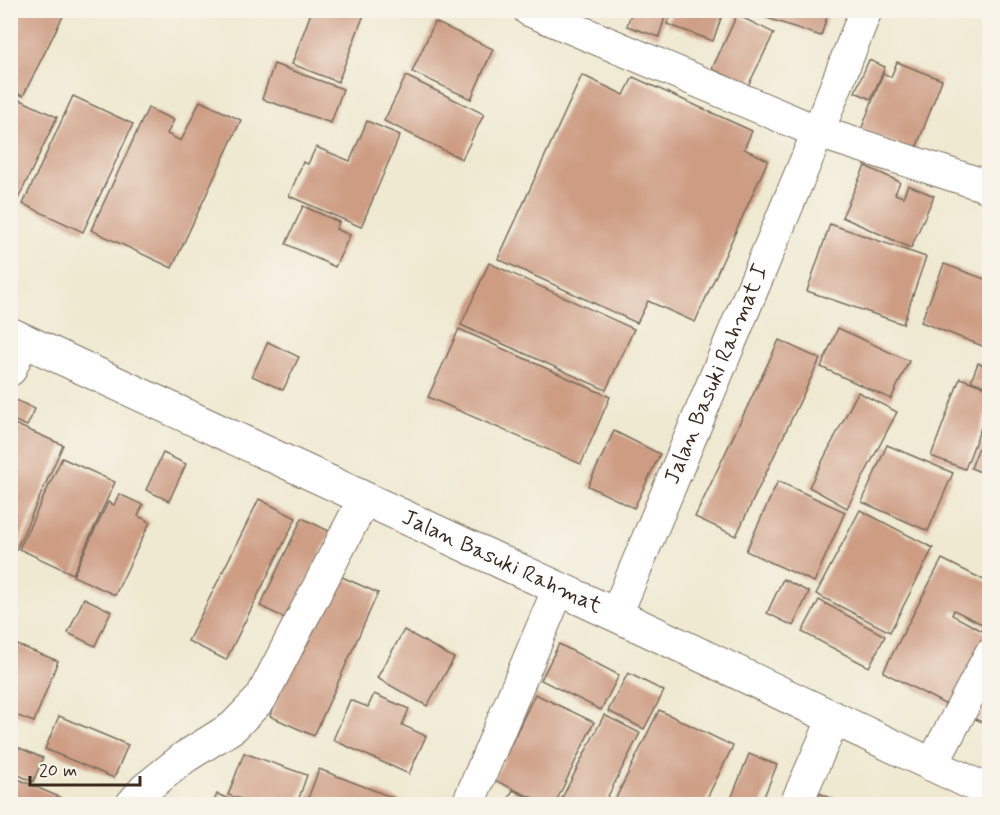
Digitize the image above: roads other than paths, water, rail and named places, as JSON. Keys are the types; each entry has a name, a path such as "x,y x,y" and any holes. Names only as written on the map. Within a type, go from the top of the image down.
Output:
{"highway":[{"name":"Jalan Basuki Rahmat","path":"17,337 616,615 990,792"}],"street":[{"path":"529,10 818,132 990,187"},
{"name":"Jalan Basuki Rahmat I","path":"616,615 818,132 866,10"},
{"path":"10,370 17,337"},
{"path":"132,804 145,789 185,757 233,727 261,698 364,499"},
{"path":"468,804 558,590"},
{"path":"932,765 990,655"},
{"path":"796,804 834,718"}]}
